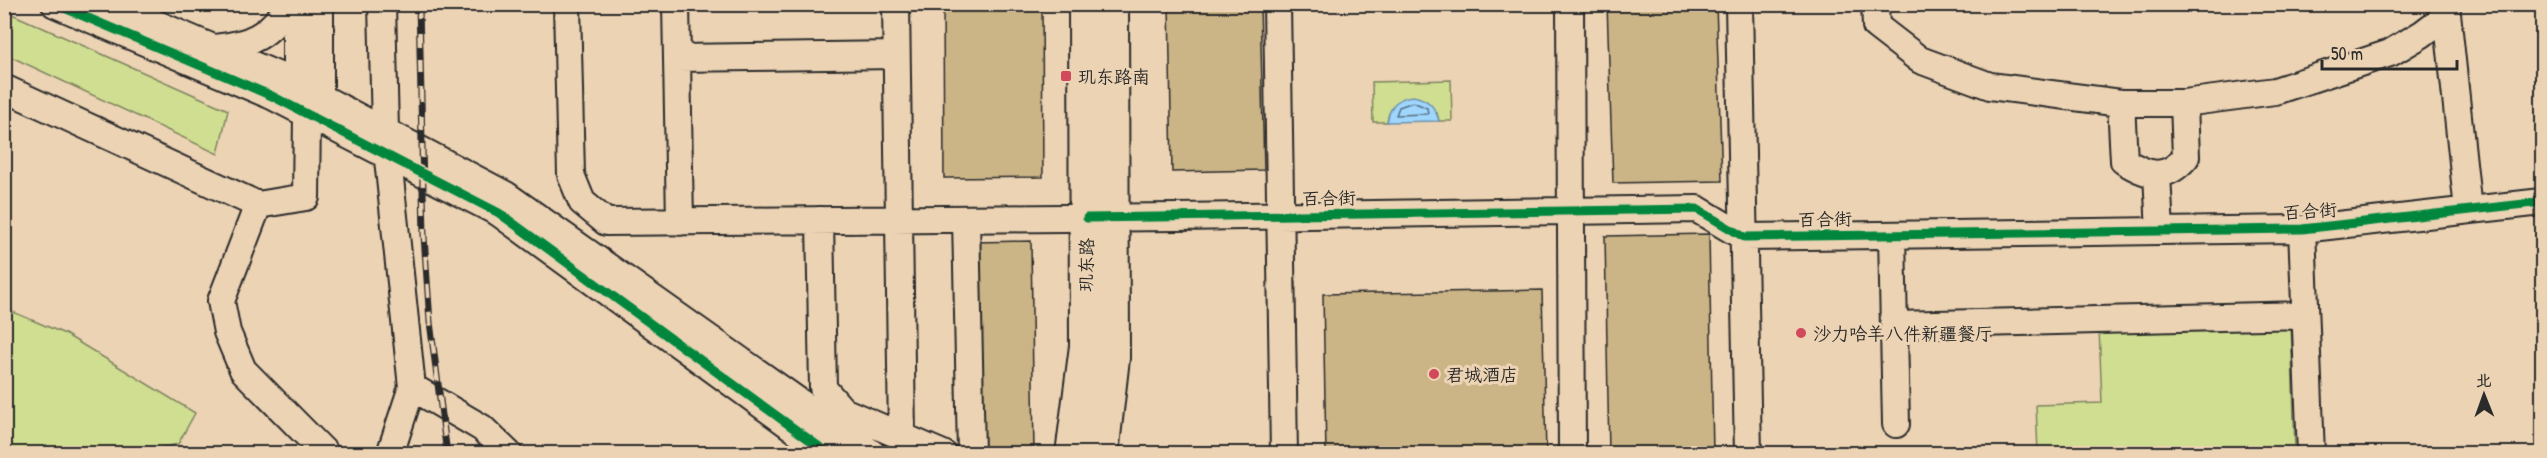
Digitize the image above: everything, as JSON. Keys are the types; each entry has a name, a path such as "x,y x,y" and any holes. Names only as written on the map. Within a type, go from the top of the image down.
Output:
{"main road":[{"name":"玑东路","path":"1085,4 1100,218 1113,358 1102,453"},
{"name":"玑东路","path":"1072,453 1100,218 1112,4"}],"street":[{"path":"54,4 272,96 313,106 386,143 506,195 873,453"},
{"path":"110,4 296,84 313,106"},
{"path":"214,48 240,45 262,36 291,4"},
{"path":"296,4 296,84"},
{"path":"4,88 258,205 306,197 320,4"},
{"path":"382,4 386,143 412,387 390,453"},
{"name":"百合街","path":"567,4 571,175 582,202 606,222 1280,216 1697,209 1744,237 2302,229 2542,202"},
{"path":"676,4 680,222"},
{"path":"896,4 902,437"},
{"path":"1277,4 1284,453"},
{"path":"1570,4 1572,453"},
{"path":"1739,4 1748,453"},
{"path":"1875,4 1876,26 1920,60 1990,86 2121,103 2184,103 2275,91 2390,53 2422,34 2447,10"},
{"path":"2447,10 2468,210"},
{"path":"677,58 897,55"},
{"path":"2121,103 2124,161 2138,170 2157,174 2176,169 2186,158 2184,103"},
{"path":"386,143 500,213 829,453"},
{"path":"2157,174 2160,231"},
{"path":"258,205 221,301 227,332 243,370 326,453"},
{"path":"966,219 971,453"},
{"path":"820,220 823,388 843,411 943,453"},
{"path":"2302,229 2311,453"},
{"path":"1892,235 1896,424"},
{"path":"1894,326 2305,315"},
{"path":"412,387 482,428 509,453"}],"green space":[{"path":"5,11 228,110 218,154 5,54"},
{"path":"1451,80 1452,121 1439,121 1437,113 1389,113 1387,122 1373,122 1372,82"},
{"path":"13,312 65,334 195,413 178,444 135,454 5,453 5,313"},
{"path":"2291,322 2295,453 2038,453 2036,405 2102,403 2099,328"}],"water":[{"path":"1413,96 1430,104 1439,121 1387,122 1390,111 1398,101"}],"building":[{"path":"943,4 1042,4 1043,177 944,178"},
{"path":"1169,4 1260,4 1264,170 1172,172"},
{"path":"1607,4 1716,4 1722,181 1613,183"},
{"path":"1709,234 1713,454 1609,454 1605,236"},
{"path":"1031,241 1034,454 979,454 976,242"},
{"name":"君城酒店","path":"1542,290 1546,454 1326,454 1323,294"}],"railway":[{"path":"419,4 424,236 430,322 447,454"}],"cycle path":[{"path":"55,4 272,96 499,213 829,454"},
{"path":"1087,218 1697,209 1744,237 2302,229 2542,202"}],"place":[{"name":"玑东路南","path":"1066,76"},
{"name":"沙力哈羊八件新疆餐厅","path":"1801,333"},
{"name":"君城酒店","path":"1434,374"}]}
